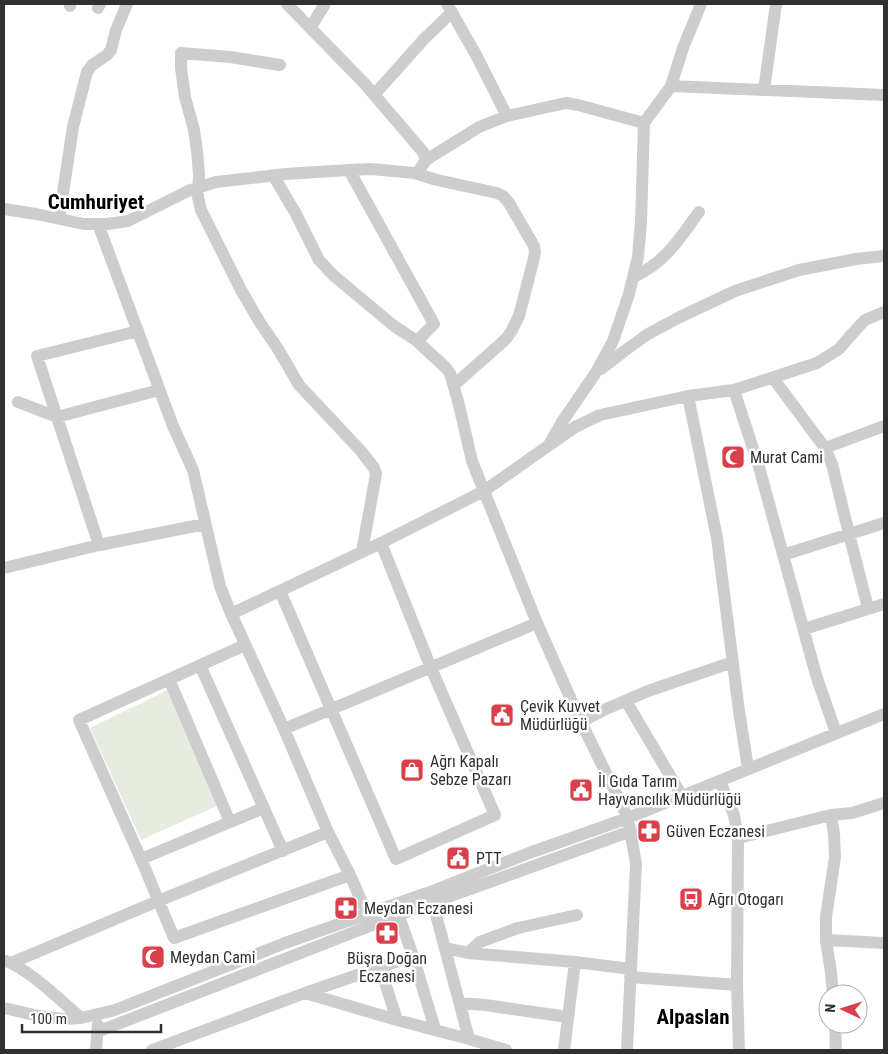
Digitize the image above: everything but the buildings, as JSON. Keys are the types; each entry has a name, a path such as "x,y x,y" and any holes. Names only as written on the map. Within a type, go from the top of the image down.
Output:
{"street":[{"path":"60,219 73,127 87,72 92,65 111,50 116,30 127,4"},
{"path":"287,4 374,95 423,152 426,160"},
{"path":"310,28 325,4"},
{"path":"548,446 595,374 613,341 634,277 638,257 644,123 671,86 701,4"},
{"path":"764,90 776,4"},
{"path":"374,95 450,8 507,116"},
{"path":"280,65 230,57 181,53 184,90 198,151 198,197 201,210 241,290 299,385 361,451 374,468 376,474 375,487 362,552"},
{"path":"671,86 884,95"},
{"path":"414,174 418,172 426,160 479,127 507,116 566,103 644,123"},
{"path":"4,209 84,224 128,221 188,191 216,182 371,169 414,174 497,193 508,203 534,246 534,258 518,316 512,330 506,339 454,385"},
{"path":"349,170 434,324 417,341"},
{"path":"273,176 296,214 319,260 333,275 394,326 417,341 450,373 472,461 537,623 581,722 628,818 636,864 627,1050"},
{"path":"634,277 650,268 662,258 679,241 699,212"},
{"path":"98,224 159,390 192,470 198,488 220,586 328,832 350,874 370,920"},
{"path":"595,374 648,334 680,316 735,291 818,265 884,256"},
{"path":"231,614 381,543 484,491 575,427 600,415 688,396 734,390 816,363 839,349 865,320 884,312"},
{"path":"99,545 38,356 138,331"},
{"path":"773,378 825,448 832,464 868,608"},
{"path":"18,402 57,417 159,390"},
{"path":"734,390 759,468 816,675 836,733"},
{"path":"688,396 717,538 748,768"},
{"path":"825,448 884,426"},
{"path":"783,555 884,523"},
{"path":"4,568 99,545 205,524"},
{"path":"280,591 396,859 495,815 431,668 381,543"},
{"path":"804,630 884,604"},
{"path":"284,729 537,623"},
{"path":"245,645 79,720 174,938 350,874"},
{"path":"581,722 648,691 733,662"},
{"path":"200,665 283,851"},
{"path":"169,680 230,822"},
{"path":"626,701 682,796"},
{"path":"432,897 529,853 628,818 884,714"},
{"path":"720,780 734,816 738,838 737,984 739,1050"},
{"path":"738,838 831,815 852,813 884,803"},
{"path":"141,859 264,808"},
{"path":"831,815 835,857 826,917 828,956 833,984"},
{"path":"8,962 328,832"},
{"path":"97,1032 396,910 630,832"},
{"path":"432,897 469,1039"},
{"path":"396,910 413,956 435,1029"},
{"path":"468,953 480,942 518,928 577,915"},
{"path":"4,1008 63,1019 81,1018 115,1010 284,943 370,920"},
{"path":"827,940 884,942"},
{"path":"446,948 468,953 575,962 630,973 737,984"},
{"path":"152,1050 413,956"},
{"path":"8,962 32,976 81,1018"},
{"path":"564,1050 575,962"},
{"path":"380,967 397,1020"},
{"path":"305,994 506,1050"},
{"path":"460,1003 568,1017"},
{"path":"96,1050 98,1014"},
{"path":"835,1034 836,1050"}],"shaded area":[{"path":"168,690 219,805 141,840 90,728"}],"place":[{"name":"Murat Cami","path":"733,457"},
{"name":"Çevik Kuvvet Müdürlüğü","path":"502,715"},
{"name":"Ağrı Kapalı Sebze Pazarı","path":"412,770"},
{"name":"İl Gıda Tarım Hayvancılık Müdürlüğü","path":"581,790"},
{"name":"Güven Eczanesi","path":"649,831"},
{"name":"PTT","path":"458,858"},
{"name":"Ağrı Otogarı","path":"691,899"},
{"name":"Meydan Eczanesi","path":"346,908"},
{"name":"Büşra Doğan Eczanesi","path":"387,933"},
{"name":"Meydan Cami","path":"153,957"}],"district":[{"name":"Cumhuriyet","path":"96,202"},
{"name":"Alpaslan","path":"693,1017"}]}
